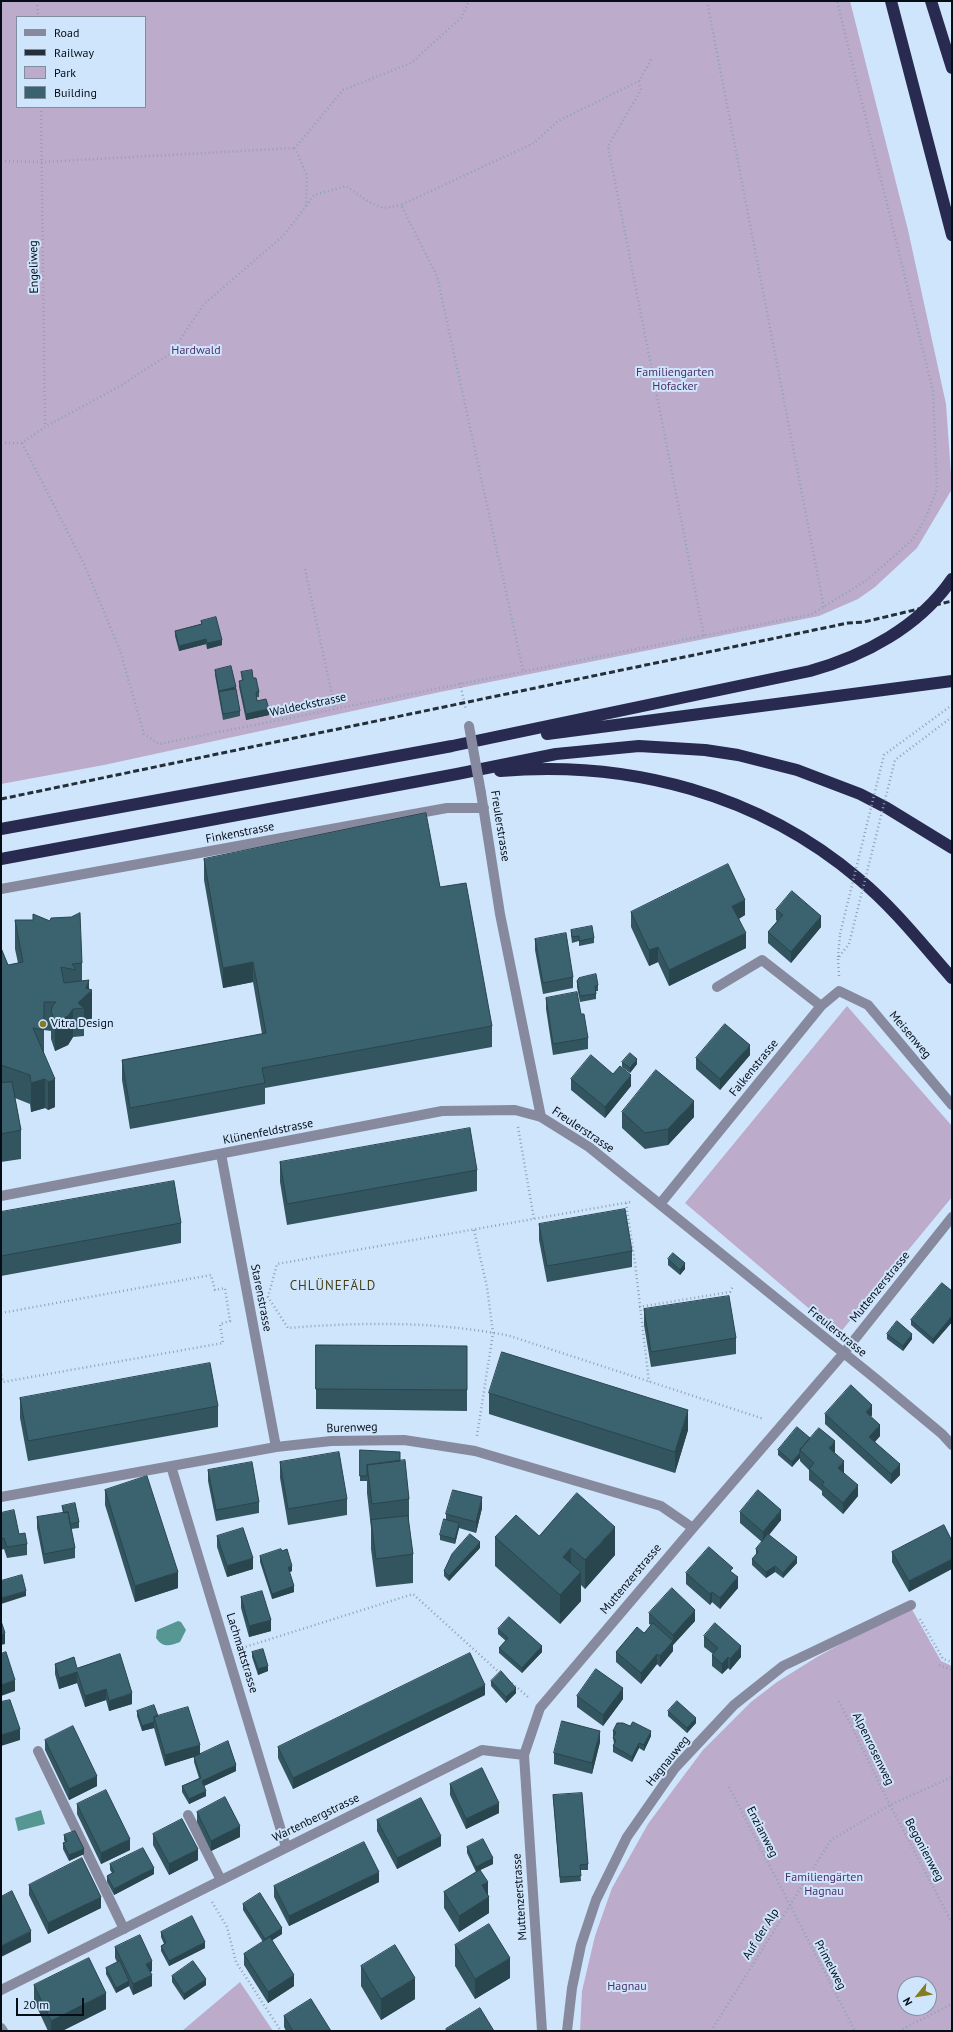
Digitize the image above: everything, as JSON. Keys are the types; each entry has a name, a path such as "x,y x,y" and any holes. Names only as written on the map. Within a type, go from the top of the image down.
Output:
{"highway":[{"path":"890,1 952,235"},
{"path":"931,1 952,68"},
{"path":"1,829 452,746 762,683 827,666 868,649 895,634 931,603 952,579"},
{"path":"452,746 952,681"},
{"path":"1,860 457,774 518,761 594,749 639,746 705,750 738,755 797,770 860,794 909,820 952,848"},
{"path":"457,774 538,769 594,772 683,786 737,804 798,834 853,874 885,902 952,978"}],"street":[{"name":"Freulerstrasse","path":"469,726 484,808 500,914 540,1117 589,1147 843,1354 901,1399 942,1434 952,1445"},
{"name":"Finkenstrasse","path":"1,889 447,808 484,808"},
{"path":"717,987 762,960 821,1006"},
{"name":"Falkenstrasse","path":"660,1204 821,1006 839,991"},
{"name":"Meisenweg","path":"839,991 868,1005 952,1105"},
{"name":"Klünenfeldstrasse","path":"1,1196 442,1111 515,1110 540,1117"},
{"name":"Starenstrasse","path":"221,1154 276,1447"},
{"name":"Muttenzerstrasse","path":"542,2031 524,1755 540,1708 692,1528 843,1354 952,1217"},
{"name":"Burenweg","path":"1,1497 276,1447 331,1442 404,1440 475,1451 661,1506 692,1528"},
{"name":"Lachmattstrasse","path":"172,1466 286,1847"},
{"name":"Hagnauweg","path":"567,2031 572,1988 581,1945 596,1900 627,1837 675,1768 734,1705 783,1666 911,1605"},
{"name":"Wartenbergstrasse","path":"1,1990 482,1750 524,1755"},
{"path":"38,1751 124,1929"},
{"path":"188,1815 221,1880"}],"path":[{"path":"37,1 38,16"},
{"path":"1,161 42,162 295,148 342,90 411,63 461,18 469,1"},
{"path":"707,1 824,608"},
{"name":"Waldeckstrasse","path":"22,443 84,564 120,650 144,734 159,744 523,670 812,614 824,608 867,580 913,539 925,519 937,489 933,391 837,1"},
{"path":"1,443 22,443 45,427 120,386 171,353 204,304 284,235 314,195 346,186 369,202 383,208 401,205 534,142 558,120 639,81 652,58"},
{"path":"639,81 641,90 608,146 704,636"},
{"name":"Engeliweg","path":"41,108 45,427"},
{"path":"295,148 307,176 306,206"},
{"path":"401,205 437,276 523,670"},
{"path":"305,569 335,709"},
{"path":"460,683 469,726"},
{"path":"839,991 838,958 840,934 884,755 952,704"},
{"path":"838,958 849,944 895,760 952,717"},
{"path":"515,1110 534,1219"},
{"path":"646,1194 626,1204 276,1264 268,1297 288,1328 398,1323 479,1330 510,1336 782,1425"},
{"path":"626,1204 635,1263 649,1382"},
{"path":"474,1230 487,1287 493,1333 475,1451"},
{"path":"639,1307 730,1292 742,1271"},
{"path":"1,1313 211,1275 215,1290 225,1288 230,1321 220,1324 223,1343 3,1382 1,1374"},
{"path":"228,1653 413,1594 505,1677"},
{"path":"921,1620 943,1659 952,1662"},
{"path":"938,1665 952,1670"},
{"path":"511,1682 540,1708"},
{"name":"Alpenrosenweg","path":"839,1701 890,1805"},
{"name":"Auf der Alp","path":"711,2031 831,1840 890,1805 952,1777"},
{"name":"Enzianweg","path":"729,1787 789,1907"},
{"name":"Begonienweg","path":"890,1805 952,1924"},
{"path":"203,1888 227,1927 236,1962 281,2031"},
{"name":"Primelweg","path":"789,1907 855,2031"},
{"path":"899,2031 952,2004"}],"green space":[{"name":"Familiengarten Hofacker","path":"1,1 850,1 908,230 946,404 952,489 917,548 875,587 858,599 819,616 440,692 104,765 1,784"},
{"path":"847,1006 952,1126 952,1197 839,1334 685,1203"},
{"name":"Familiengärten Hagnau","path":"910,1606 941,1661 952,1666 952,2031 580,2031 582,1991 595,1936 612,1888 648,1824 703,1750 751,1702 777,1682 817,1657"},
{"path":"240,1982 273,2031 182,2031"}],"shaded area":[{"path":"178,1621 181,1622 186,1630 180,1642 164,1645 156,1638 157,1630"},
{"path":"41,1810 45,1824 18,1831 15,1818"}],"building":[{"path":"216,617 222,640 207,643 206,639 179,646 175,631 202,624 201,621"},
{"path":"231,666 236,687 219,691 215,670"},
{"path":"252,670 253,678 256,678 259,692 256,692 257,701 266,699 269,709 246,714 239,681 243,680 241,672"},
{"path":"236,689 240,711 223,714 219,692"},
{"path":"426,813 440,887 466,883 492,1026 262,1068 265,1083 130,1108 122,1060 266,1033 253,962 223,968 204,859"},
{"path":"728,864 745,900 732,906 746,933 669,970 658,947 649,950 631,912"},
{"path":"792,891 821,916 791,952 768,932 783,915 776,910"},
{"name":"Vitra Design","path":"80,913 82,963 72,964 76,970 61,967 64,983 89,980 86,988 92,990 78,1003 84,1008 73,1009 68,1016 55,1022 51,1011 56,1002 44,1002 44,1030 33,1028 55,1079 48,1082 45,1079 31,1083 30,1075 1,1065 1,948 8,965 23,962 15,920 33,920 33,914 50,921 51,918 71,917"},
{"path":"592,926 594,938 579,941 579,936 572,937 571,930"},
{"path":"566,933 573,977 543,983 535,939"},
{"path":"596,974 598,985 595,986 596,994 580,996 577,981 579,978"},
{"path":"577,992 581,1014 584,1014 588,1038 553,1044 546,998"},
{"path":"725,1024 750,1045 720,1079 696,1058"},
{"path":"630,1053 637,1059 630,1068 622,1062"},
{"path":"591,1055 613,1074 620,1066 631,1075 605,1107 571,1079"},
{"path":"656,1070 694,1101 668,1129 645,1133 622,1112"},
{"path":"12,1082 21,1130 1,1134 1,1083"},
{"path":"470,1128 477,1170 287,1204 280,1162"},
{"path":"174,1181 181,1223 1,1256 1,1212"},
{"path":"625,1209 632,1251 547,1266 539,1224"},
{"path":"673,1253 685,1263 680,1270 668,1259"},
{"path":"942,1283 952,1291 952,1316 933,1339 911,1320"},
{"path":"729,1296 736,1338 651,1352 644,1309"},
{"path":"897,1321 912,1334 903,1346 887,1334"},
{"path":"316,1345 467,1346 467,1390 316,1389"},
{"path":"502,1352 688,1410 675,1452 489,1393"},
{"path":"210,1363 218,1406 28,1441 20,1398"},
{"path":"851,1385 872,1405 866,1412 880,1425 869,1437 900,1464 891,1474 825,1414"},
{"path":"797,1427 810,1438 792,1462 778,1450"},
{"path":"819,1428 835,1441 829,1448 844,1461 838,1468 858,1485 843,1503 822,1485 824,1482 809,1469 814,1463 800,1450"},
{"path":"360,1450 400,1452 400,1461 367,1465 367,1476 360,1476"},
{"path":"339,1452 347,1499 288,1509 280,1462"},
{"path":"405,1460 409,1499 372,1504 367,1465"},
{"path":"252,1462 259,1502 216,1510 208,1470"},
{"path":"147,1476 178,1572 135,1586 105,1490"},
{"path":"453,1490 482,1497 476,1522 446,1514"},
{"path":"758,1490 781,1510 763,1532 740,1512"},
{"path":"577,1493 615,1527 585,1560 571,1548 563,1557 581,1572 560,1595 495,1537 516,1515 539,1536"},
{"path":"75,1503 79,1522 70,1524 68,1512 64,1513 62,1506"},
{"path":"14,1510 19,1534 25,1533 27,1544 7,1547 4,1538 1,1539 1,1513"},
{"path":"68,1512 75,1548 44,1554 37,1517"},
{"path":"408,1516 413,1554 376,1559 371,1520"},
{"path":"444,1519 459,1523 455,1539 440,1535"},
{"path":"944,1525 952,1541 952,1559 909,1581 892,1552"},
{"path":"243,1528 253,1558 227,1566 217,1536"},
{"path":"470,1534 480,1542 449,1576 444,1571 452,1554"},
{"path":"768,1534 797,1557 783,1573 775,1566 766,1572 752,1559 758,1552 756,1549"},
{"path":"709,1547 733,1568 730,1571 738,1577 720,1598 712,1592 710,1594 686,1573"},
{"path":"281,1549 282,1551 287,1549 292,1566 288,1567 294,1586 272,1594 260,1556"},
{"path":"22,1575 26,1591 1,1598 1,1581"},
{"path":"672,1588 695,1610 673,1635 649,1613"},
{"path":"262,1591 271,1620 249,1626 241,1597"},
{"path":"509,1617 542,1646 522,1668 499,1648 508,1638 498,1629"},
{"path":"1,1621 5,1633 1,1635"},
{"path":"653,1623 673,1641 660,1656 657,1654 641,1673 616,1652 637,1627 644,1633"},
{"path":"715,1623 741,1646 730,1659 728,1657 722,1664 712,1655 718,1648 704,1636"},
{"path":"263,1649 268,1666 258,1669 252,1652"},
{"path":"6,1652 15,1680 1,1685 1,1654"},
{"path":"470,1653 485,1685 293,1778 278,1747"},
{"path":"120,1654 132,1693 109,1701 106,1689 85,1696 77,1672 59,1678 55,1664 74,1657 77,1668"},
{"path":"596,1669 623,1688 603,1715 577,1696"},
{"path":"501,1671 516,1688 506,1697 491,1681"},
{"path":"10,1700 20,1729 1,1735 1,1702"},
{"path":"677,1701 696,1718 687,1728 668,1711"},
{"path":"154,1705 158,1716 154,1717 154,1722 142,1726 137,1711"},
{"path":"188,1707 200,1745 165,1755 154,1717"},
{"path":"562,1721 600,1731 592,1763 554,1753"},
{"path":"633,1722 651,1731 644,1745 639,1743 632,1757 613,1746 616,1740 613,1738 616,1732 613,1731 617,1723 623,1723 630,1726"},
{"path":"73,1726 97,1776 69,1789 45,1740"},
{"path":"228,1741 236,1765 202,1781 206,1791 189,1799 182,1786 201,1778 194,1757"},
{"path":"482,1768 499,1803 466,1819 450,1784"},
{"path":"106,1790 130,1839 101,1853 77,1804"},
{"path":"582,1793 588,1864 580,1865 581,1876 560,1877 553,1795"},
{"path":"225,1797 240,1826 211,1841 197,1812"},
{"path":"421,1798 441,1836 397,1858 377,1820"},
{"path":"182,1819 198,1849 169,1864 153,1834"},
{"path":"75,1831 84,1849 69,1855 63,1843 67,1841 64,1835"},
{"path":"483,1839 493,1858 476,1867 467,1847"},
{"path":"364,1842 379,1872 289,1916 274,1886"},
{"path":"143,1848 154,1868 114,1889 107,1876 114,1872 110,1864"},
{"path":"82,1858 101,1897 48,1923 29,1885"},
{"path":"480,1870 488,1882 482,1885 489,1897 459,1916 444,1892"},
{"path":"12,1891 31,1931 1,1946 1,1897"},
{"path":"260,1893 282,1928 265,1939 243,1904"},
{"path":"192,1916 205,1942 169,1961 161,1946 166,1943 161,1932"},
{"path":"489,1924 510,1958 475,1979 455,1945"},
{"path":"140,1935 152,1961 146,1964 152,1975 133,1984 115,1947"},
{"path":"270,1937 294,1975 268,1992 244,1954"},
{"path":"395,1945 415,1978 381,1999 361,1966"},
{"path":"89,1958 106,1993 51,2021 34,1985"},
{"path":"120,1961 129,1981 116,1988 106,1968"},
{"path":"193,1961 206,1979 184,1994 172,1976"},
{"path":"311,1999 331,2031 293,2031 284,2016"},
{"path":"480,2008 494,2031 447,2031 446,2029"}],"railway":[{"path":"1,799 848,623 864,622 952,601"}],"place":[{"name":"Vitra Design","path":"43,1024"}],"district":[{"name":"CHLÜNEFÄLD","path":"333,1286"}],"park label":[{"name":"Hardwald","path":"196,351"},
{"name":"Hagnau","path":"627,1987"}]}
